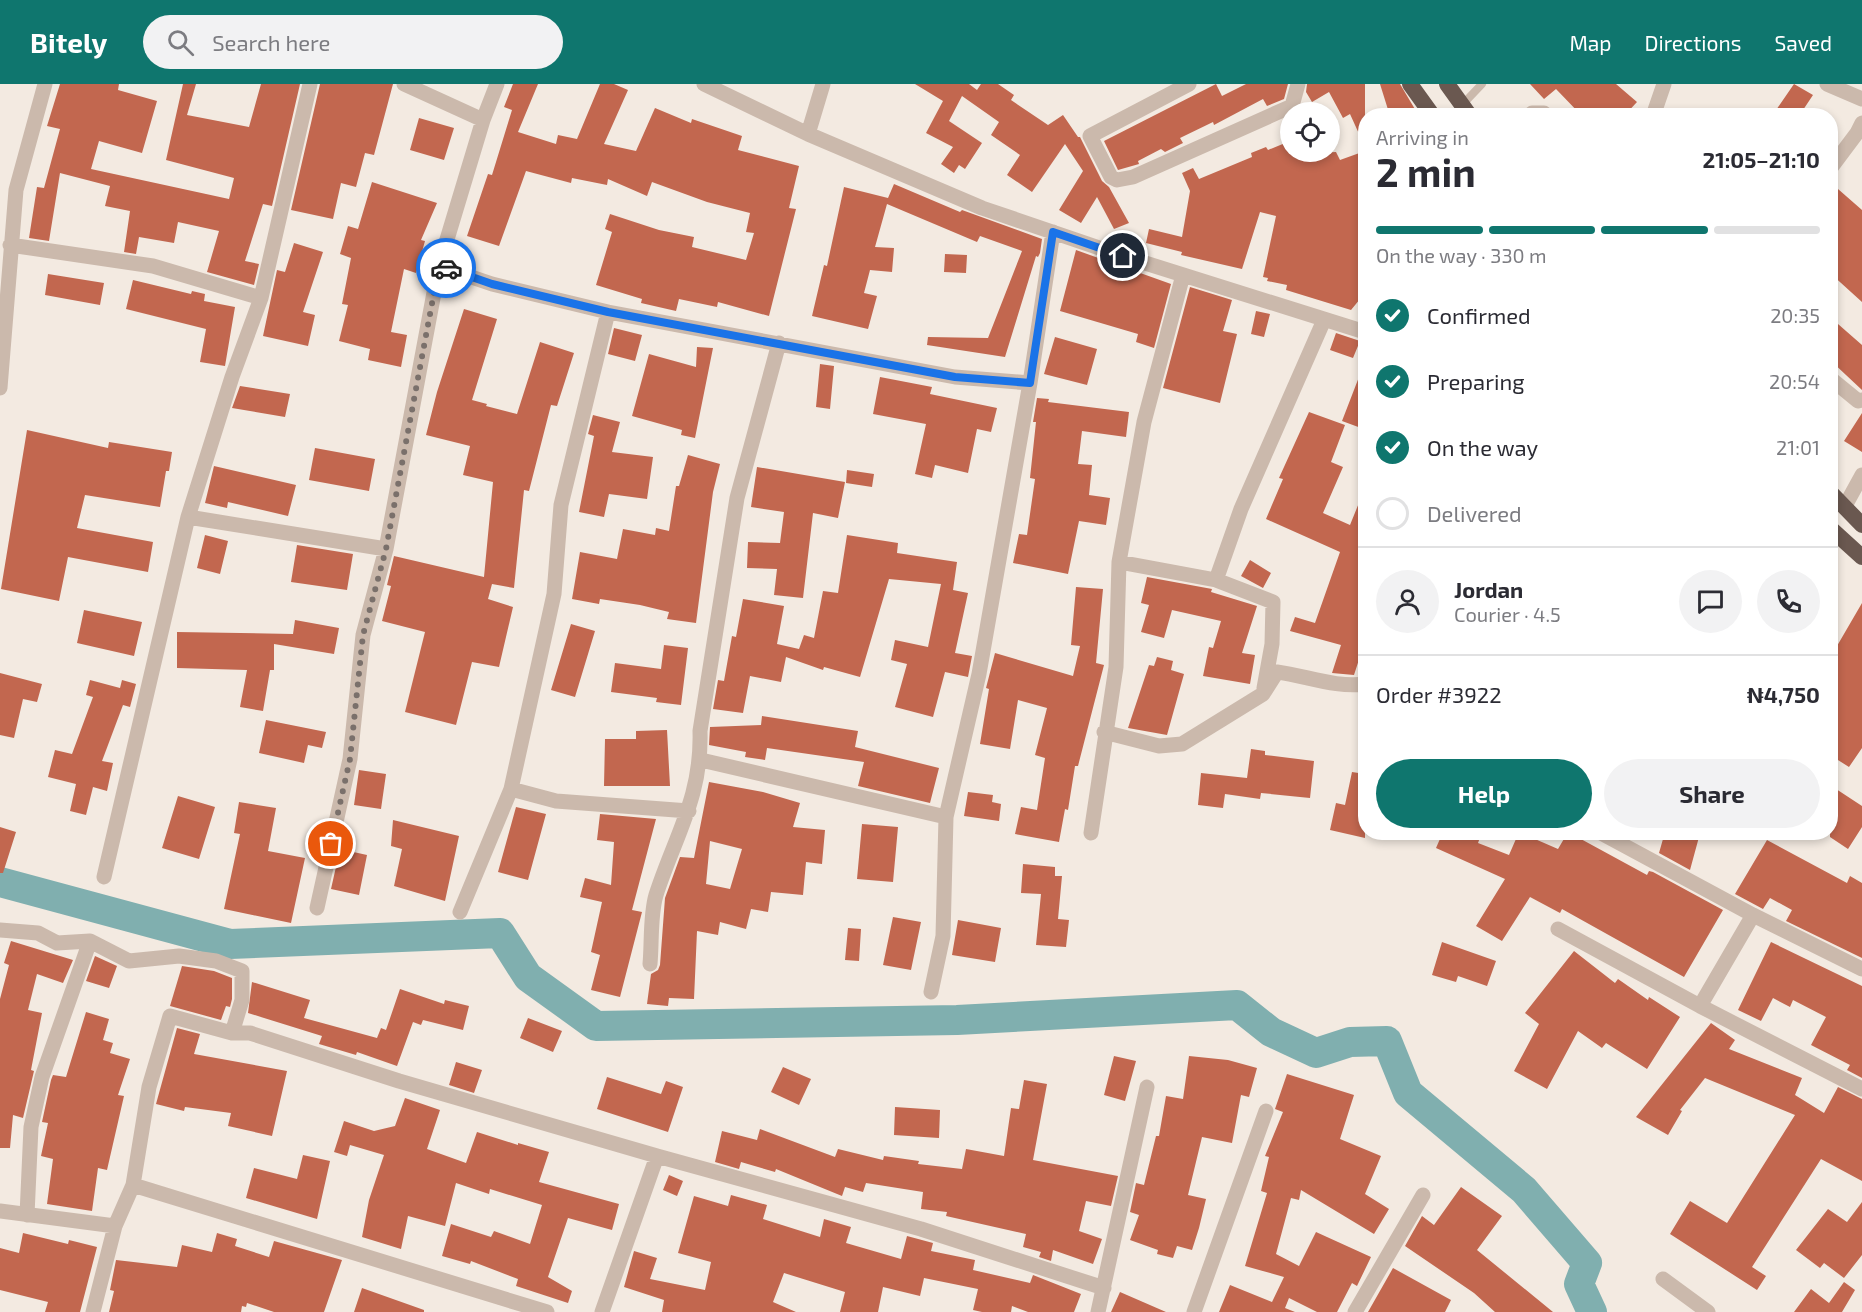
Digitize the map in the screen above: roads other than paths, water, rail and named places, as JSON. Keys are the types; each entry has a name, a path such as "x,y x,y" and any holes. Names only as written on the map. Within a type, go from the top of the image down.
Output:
{"highway":[{"path":"1410,84 1427,108"},
{"path":"1447,84 1465,108"},
{"path":"1838,499 1862,525"},
{"path":"1838,535 1862,557"}],"street":[{"path":"0,388 16,190 45,84"},
{"path":"104,877 188,517 232,377 261,298 310,84"},
{"path":"404,84 483,120"},
{"path":"316,908 350,759 363,635 386,549 439,266 483,120 497,84"},
{"path":"704,84 808,134 982,208 1358,330"},
{"path":"808,134 823,84"},
{"path":"1189,84 1090,136 1111,177 1117,180 1133,177 1292,106 1298,84"},
{"path":"1656,108 1664,84"},
{"path":"1827,84 1862,99"},
{"path":"1838,159 1857,134 1862,123"},
{"path":"931,992 943,936 946,817 979,674 1030,383 1053,232"},
{"path":"10,245 153,266 261,298"},
{"path":"439,266 492,284 608,312 955,377 1030,383"},
{"path":"1091,833 1104,732 1116,667 1119,562 1144,422 1183,275"},
{"path":"460,912 510,789 554,594 561,505 608,312"},
{"path":"1216,580 1241,509 1324,320"},
{"path":"650,964 655,897 690,811 701,760 700,731 737,498 779,344"},
{"path":"1838,385 1858,401 1862,400"},
{"path":"1845,506 1862,475"},
{"path":"188,517 386,549"},
{"path":"1119,562 1216,580 1273,602 1272,644 1263,694"},
{"path":"1104,732 1159,746 1182,744 1263,694 1278,672 1312,677 1338,685 1358,684"},
{"path":"701,760 946,817"},
{"path":"510,789 556,801 690,811"},
{"path":"1615,840 1752,915 1862,969"},
{"path":"1700,1006 1752,915"},
{"path":"1558,929 1700,1006 1862,1089"},
{"path":"0,930 38,933 57,943 90,941 129,961 179,956 216,961 242,971 242,999 232,1033"},
{"path":"27,1215 31,1127 42,1077 90,941"},
{"path":"93,1312 115,1226 133,1185 149,1087 170,1016 232,1033 250,1033 399,1080 657,1156 921,1229 1104,1288"},
{"path":"1098,1312 1147,1087"},
{"path":"1194,1312 1266,1112"},
{"path":"602,1312 657,1156"},
{"path":"133,1185 547,1312"},
{"path":"1355,1312 1423,1195"},
{"path":"0,1210 115,1226"},
{"path":"1663,1279 1708,1312"}],"lane":[{"path":"1467,108 1482,84"}],"waterway":[{"path":"0,882 230,944 500,933 528,977 596,1026 957,1020 1237,1005 1271,1032 1316,1053 1350,1042 1387,1041 1408,1093 1524,1190 1587,1263 1579,1284 1592,1312"}]}
